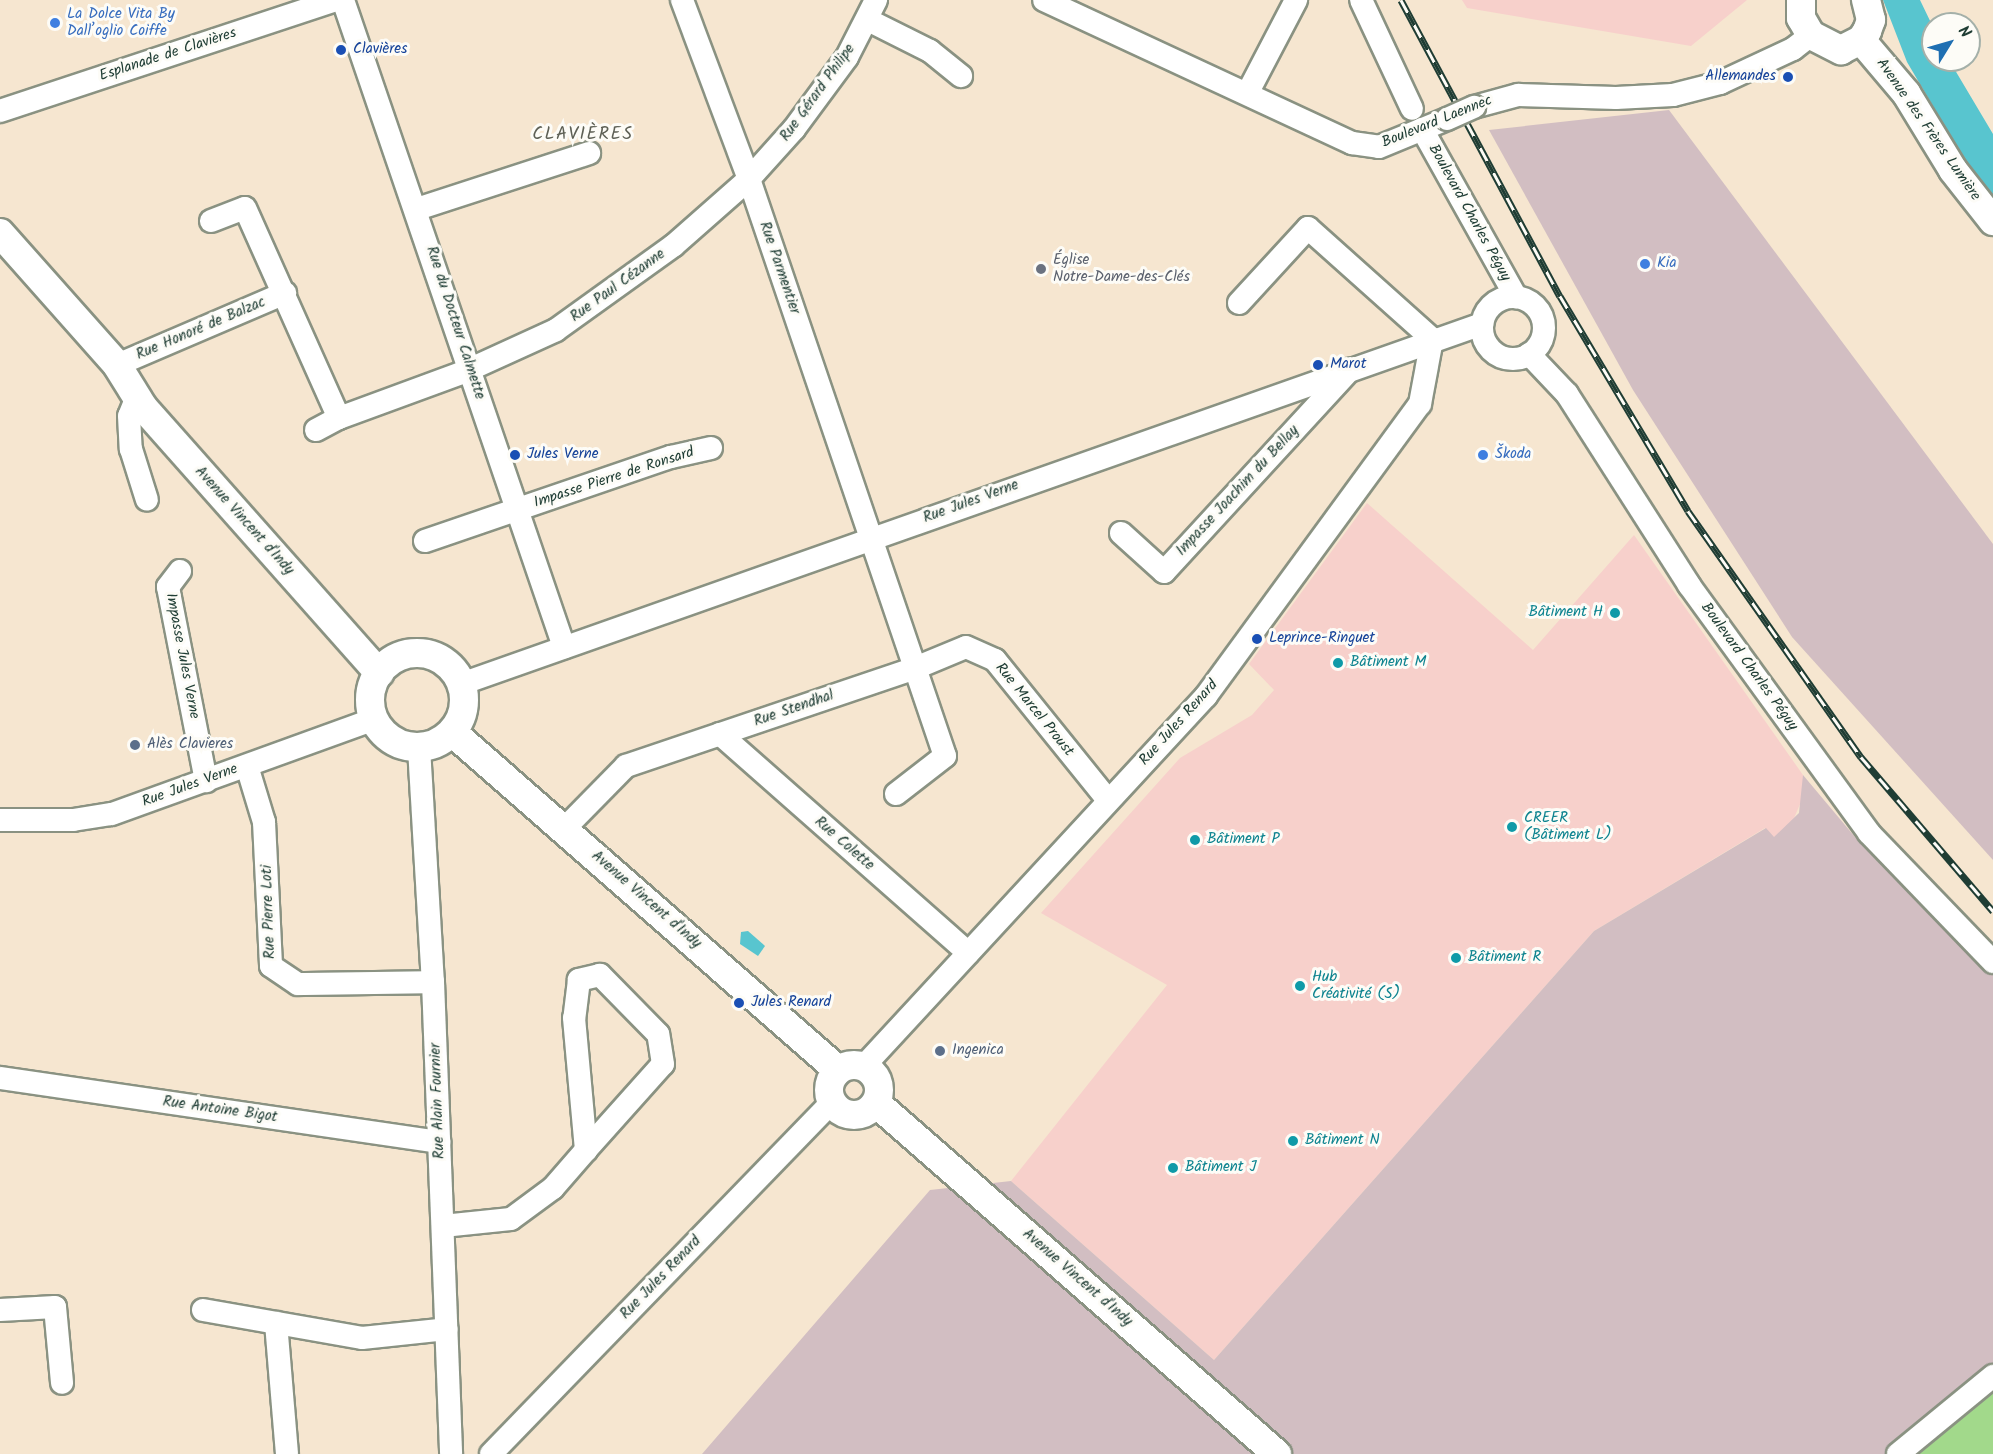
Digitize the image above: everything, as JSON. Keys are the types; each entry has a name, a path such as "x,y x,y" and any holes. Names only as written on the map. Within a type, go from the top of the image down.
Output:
{"street":[{"name":"Esplanade de Clavières","path":"0,111 335,0"},
{"name":"Rue du Docteur Calmette","path":"343,0 417,209 564,647"},
{"name":"Rue Parmentier","path":"682,0 749,178 871,537"},
{"name":"Boulevard Laennec","path":"1044,0 1248,92 1352,143 1379,147 1474,107 1518,95 1673,95 1720,83 1793,49 1811,35"},
{"path":"1248,92 1296,0"},
{"path":"1361,0 1412,109"},
{"path":"1801,0 1801,18 1811,35 1841,50 1861,40 1871,20 1875,2"},
{"path":"872,10 961,76"},
{"name":"Rue Gérard Philipe","path":"749,178 815,102 872,10"},
{"name":"Avenue des Frères Lumière","path":"1861,40 1906,93 1953,170 1993,221"},
{"name":"Boulevard Charles Péguy","path":"1422,129 1516,297"},
{"path":"417,209 589,153"},
{"name":"Rue Paul Cézanne","path":"470,369 556,330 674,246 749,178"},
{"name":"Rue Honoré de Balzac","path":"211,221 245,208 339,418"},
{"path":"1239,303 1308,228 1432,339"},
{"name":"Avenue Vincent d'Indy","path":"0,234 117,365 156,394 385,667"},
{"name":"Rue Honoré de Balzac","path":"117,365 285,293"},
{"path":"1516,297 1530,302 1541,314 1544,329 1540,344 1529,354 1513,359 1496,354 1485,341 1482,324 1493,303 1516,297"},
{"name":"Rue Jules Verne","path":"461,684 1432,339 1482,324"},
{"name":"Rue Jules Renard","path":"851,1068 968,953 1206,696 1420,404 1432,339"},
{"name":"Boulevard Charles Péguy","path":"1529,354 1567,394 1689,585 1869,833 1993,962"},
{"name":"Avenue Vincent d'Indy","path":"117,365 136,399 385,667"},
{"name":"Impasse Joachim du Bellay","path":"1121,533 1164,572 1352,368"},
{"path":"316,430 339,418 470,369"},
{"path":"136,399 129,416 131,449 147,500"},
{"name":"Impasse Pierre de Ronsard","path":"425,541 671,457 711,448"},
{"path":"871,537 913,669 945,756 896,794"},
{"name":"Impasse Jules Verne","path":"180,571 168,587 206,781"},
{"name":"Rue Marcel Proust","path":"913,669 966,647 995,660 1108,800"},
{"path":"424,654 446,664 461,684 463,709 452,732 437,743 419,748 392,740 374,719 371,695 385,667 424,654"},
{"name":"Rue Stendhal","path":"565,828 626,766 913,669"},
{"name":"Rue Jules Verne","path":"0,820 73,820 112,814 374,719"},
{"name":"Avenue Vincent d'Indy","path":"452,732 851,1068"},
{"name":"Rue Colette","path":"720,734 968,953"},
{"name":"Rue Alain Fournier","path":"419,748 433,982 451,1454"},
{"name":"Rue Pierre Loti","path":"247,766 264,822 271,966 298,984 433,982"},
{"path":"443,1226 511,1219 553,1188 663,1064 658,1034 600,975 579,980 574,1018 586,1150"},
{"path":"851,1068 879,1082 876,1103 859,1115 849,1115 832,1102 831,1080 851,1068"},
{"name":"Rue Antoine Bigot","path":"0,1078 439,1142"},
{"name":"Rue Jules Renard","path":"491,1454 832,1102"},
{"name":"Avenue Vincent d'Indy","path":"876,1103 1277,1454"},
{"path":"0,1310 55,1307 62,1383"},
{"path":"203,1310 362,1338 447,1329"},
{"path":"276,1323 287,1454"},
{"path":"1898,1454 1993,1376"}],"shaded area":[{"path":"1462,0 1747,0 1691,46 1467,8"},
{"path":"1669,110 1993,544 1993,860 1792,637 1633,390 1489,130"},
{"path":"1367,503 1533,650 1634,535 1803,775 1803,797 1792,823 1774,838 1765,828 1594,931 1214,1360 1011,1181 1167,985 1041,913 1180,758 1252,715 1274,690 1249,664"},
{"path":"1803,775 1855,837 1993,974 1993,1376 1898,1454 702,1454 930,1190 1011,1181 1214,1360 1594,931 1766,828 1774,837 1799,813"}],"green space":[{"path":"1993,1376 1993,1454 1898,1454"}],"water":[{"path":"1883,0 1920,0 1926,12 1921,12 1921,72 1956,72 1993,134 1993,199 1957,147 1907,62"},
{"path":"748,931 765,946 758,956 740,944 741,932"}],"railway":[{"path":"1401,0 1560,296 1688,511 1861,757 1993,911"}],"place":[{"name":"La Dolce Vita By Dall’oglio Coiffe","path":"55,23"},
{"name":"Clavières","path":"341,50"},
{"name":"Allemandes","path":"1788,77"},
{"name":"Kia","path":"1645,264"},
{"name":"Église Notre-Dame-des-Clés","path":"1041,269"},
{"name":"Marot","path":"1318,365"},
{"name":"Jules Verne","path":"515,455"},
{"name":"Škoda","path":"1483,455"},
{"name":"Bâtiment H","path":"1615,613"},
{"name":"Leprince-Ringuet","path":"1257,639"},
{"name":"Bâtiment M","path":"1338,663"},
{"name":"Alès Clavieres","path":"135,745"},
{"name":"CREER (Bâtiment L)","path":"1512,827"},
{"name":"Bâtiment P","path":"1195,840"},
{"name":"Bâtiment R","path":"1456,958"},
{"name":"Hub Créativité (S)","path":"1300,986"},
{"name":"Jules Renard","path":"739,1003"},
{"name":"Ingenica","path":"940,1051"},
{"name":"Bâtiment N","path":"1293,1141"},
{"name":"Bâtiment J","path":"1173,1168"}],"district":[{"name":"CLAVIÈRES","path":"583,135"}]}
